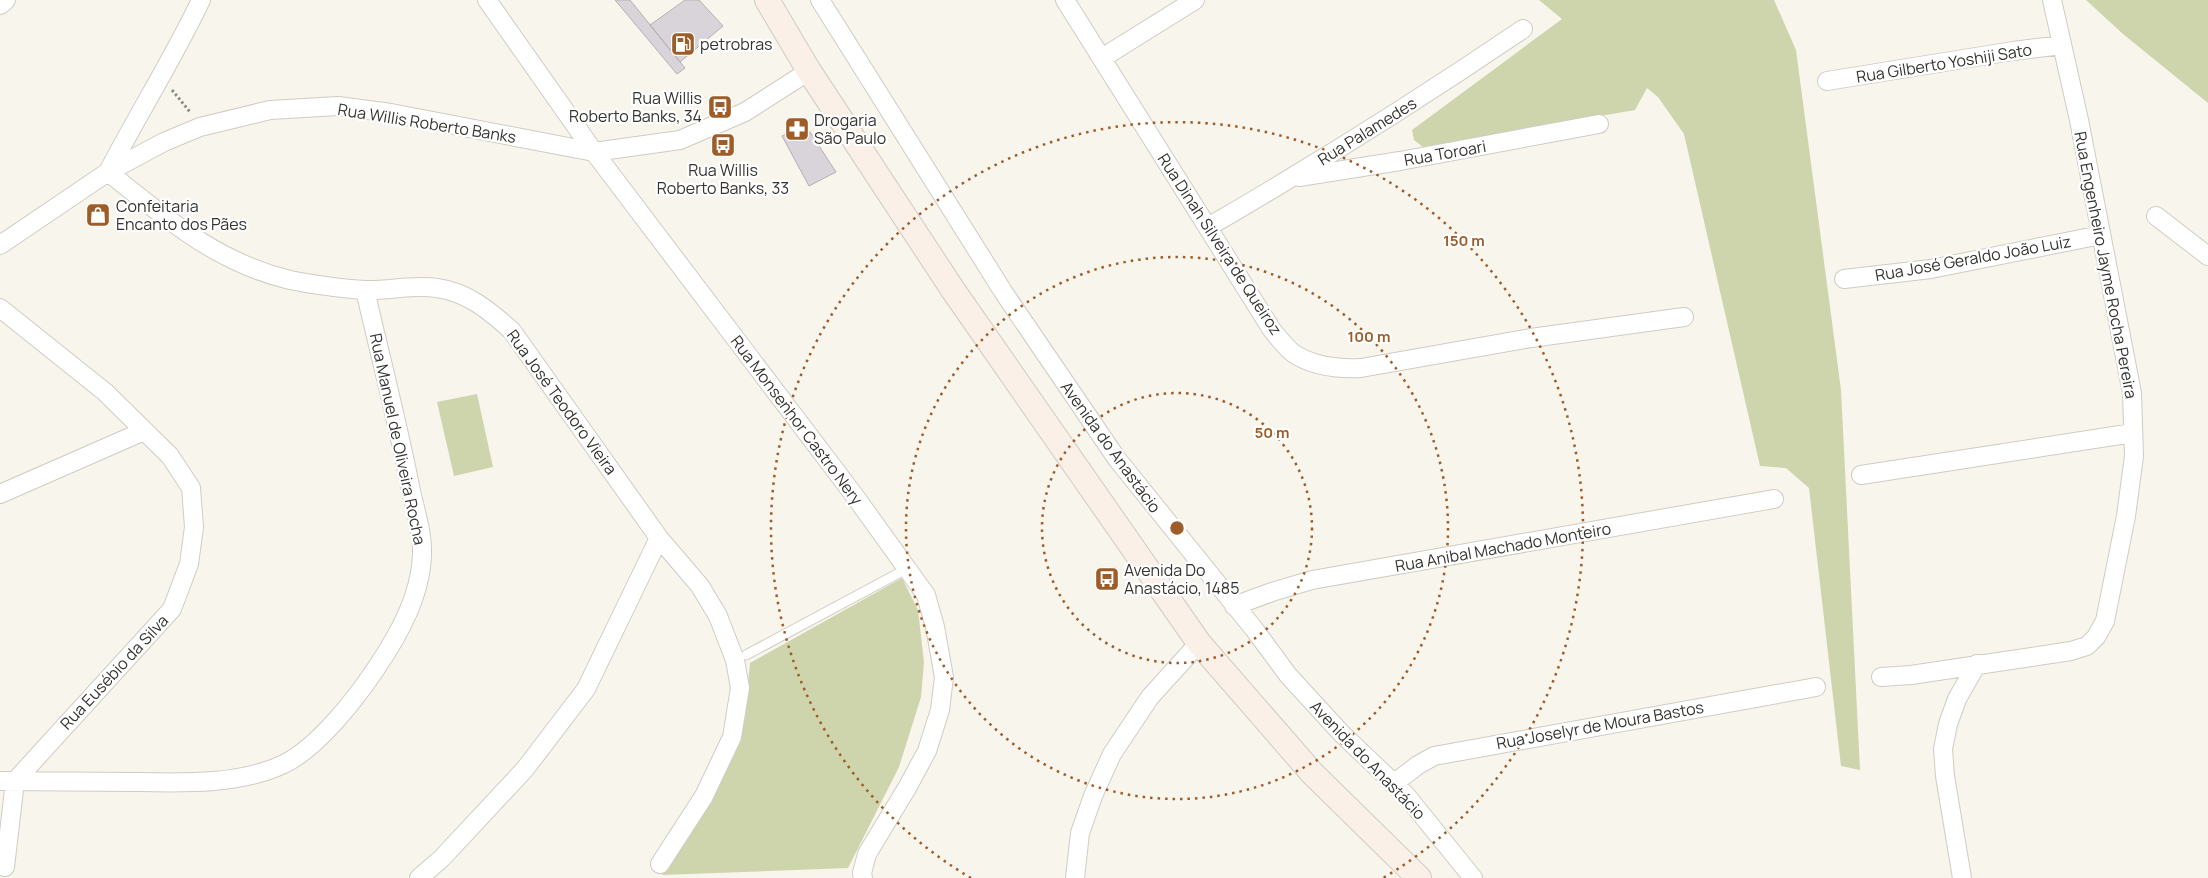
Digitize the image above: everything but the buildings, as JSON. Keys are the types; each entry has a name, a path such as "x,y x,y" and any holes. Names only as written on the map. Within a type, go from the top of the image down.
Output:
{"main road":[{"path":"767,0 809,71 953,290 1199,642 1312,773 1419,878"}],"street":[{"path":"0,5 6,0"},
{"path":"108,172 161,75 182,41 201,0"},
{"name":"Rua Monsenhor Castro Nery","path":"487,0 594,152 854,495 926,594 935,627 944,678 940,710 927,751 867,854 862,873 863,878"},
{"name":"Avenida do Anastácio","path":"820,0 1004,294 1091,423 1146,497 1288,675 1341,733 1394,784 1473,878"},
{"name":"Rua Dinah Silveira de Queiroz","path":"1065,0 1272,330 1292,352 1321,364 1342,369 1384,365 1521,340 1684,317"},
{"path":"1102,58 1196,0"},
{"name":"Rua Engenheiro Jayme Rocha Pereira","path":"1881,677 1911,675 2071,651 2087,646 2096,637 2105,621 2126,516 2134,456 2132,393 2052,0"},
{"name":"Rua Palamedes","path":"1208,227 1426,96 1522,29"},
{"name":"Rua Gilberto Yoshiji Sato","path":"1827,81 2062,45"},
{"name":"Rua Willis Roberto Banks","path":"0,245 108,172 164,142 200,127 270,110 338,106 391,113 594,152 680,140 745,112 809,71"},
{"name":"Rua Toroari","path":"1291,178 1400,161 1599,124"},
{"name":"Rua José Teodoro Vieira","path":"108,172 167,220 233,260 291,280 366,290 438,288 469,298 491,312 512,331 659,538 700,586 718,616 731,647 740,688 732,737 704,796 660,864"},
{"path":"2156,216 2208,256"},
{"name":"Rua José Geraldo João Luiz","path":"1844,279 1931,268 2101,235"},
{"name":"Rua Manuel de Oliveira Rocha","path":"8,781 171,783 221,779 266,772 300,754 346,707 372,674 392,646 408,611 418,586 422,553 406,465 366,290"},
{"name":"Rua Eusébio da Silva","path":"0,308 105,392 170,456 191,488 194,528 189,564 172,609 8,781"},
{"path":"0,494 144,430"},
{"path":"1861,475 2133,433"},
{"name":"Rua Anibal Machado Monteiro","path":"1234,606 1312,580 1774,500"},
{"path":"419,878 442,858 525,768 586,688 659,538"},
{"path":"1075,878 1080,833 1093,796 1112,754 1150,696 1199,642"},
{"path":"1962,878 1945,776 1943,749 1948,724 1957,698 1977,664"},
{"name":"Rua Joselyr de Moura Bastos","path":"1394,784 1418,765 1434,756 1816,687"},
{"path":"4,867 8,781"}],"lane":[{"path":"746,655 899,573"}],"path":[{"path":"161,75 200,127"}],"green space":[{"path":"1539,0 1774,0 1796,50 1841,390 1860,770 1841,766 1809,488 1786,468 1760,466 1684,134 1658,97 1647,88 1635,110 1423,147 1414,140 1412,130 1562,19"},
{"path":"2086,0 2208,0 2208,103 2123,34"},
{"path":"477,394 493,467 454,476 437,402"},
{"path":"902,578 918,610 924,662 921,697 899,767 848,868 662,875 734,751 745,720 750,663"}],"place":[{"name":"petrobras","path":"683,44"},
{"name":"Rua Willis Roberto Banks, 34","path":"720,107"},
{"name":"Drogaria São Paulo","path":"797,129"},
{"name":"Rua Willis Roberto Banks, 33","path":"723,145"},
{"name":"Confeitaria Encanto dos Pães","path":"98,215"},
{"name":"Avenida Do Anastácio, 1485","path":"1107,579"}]}
